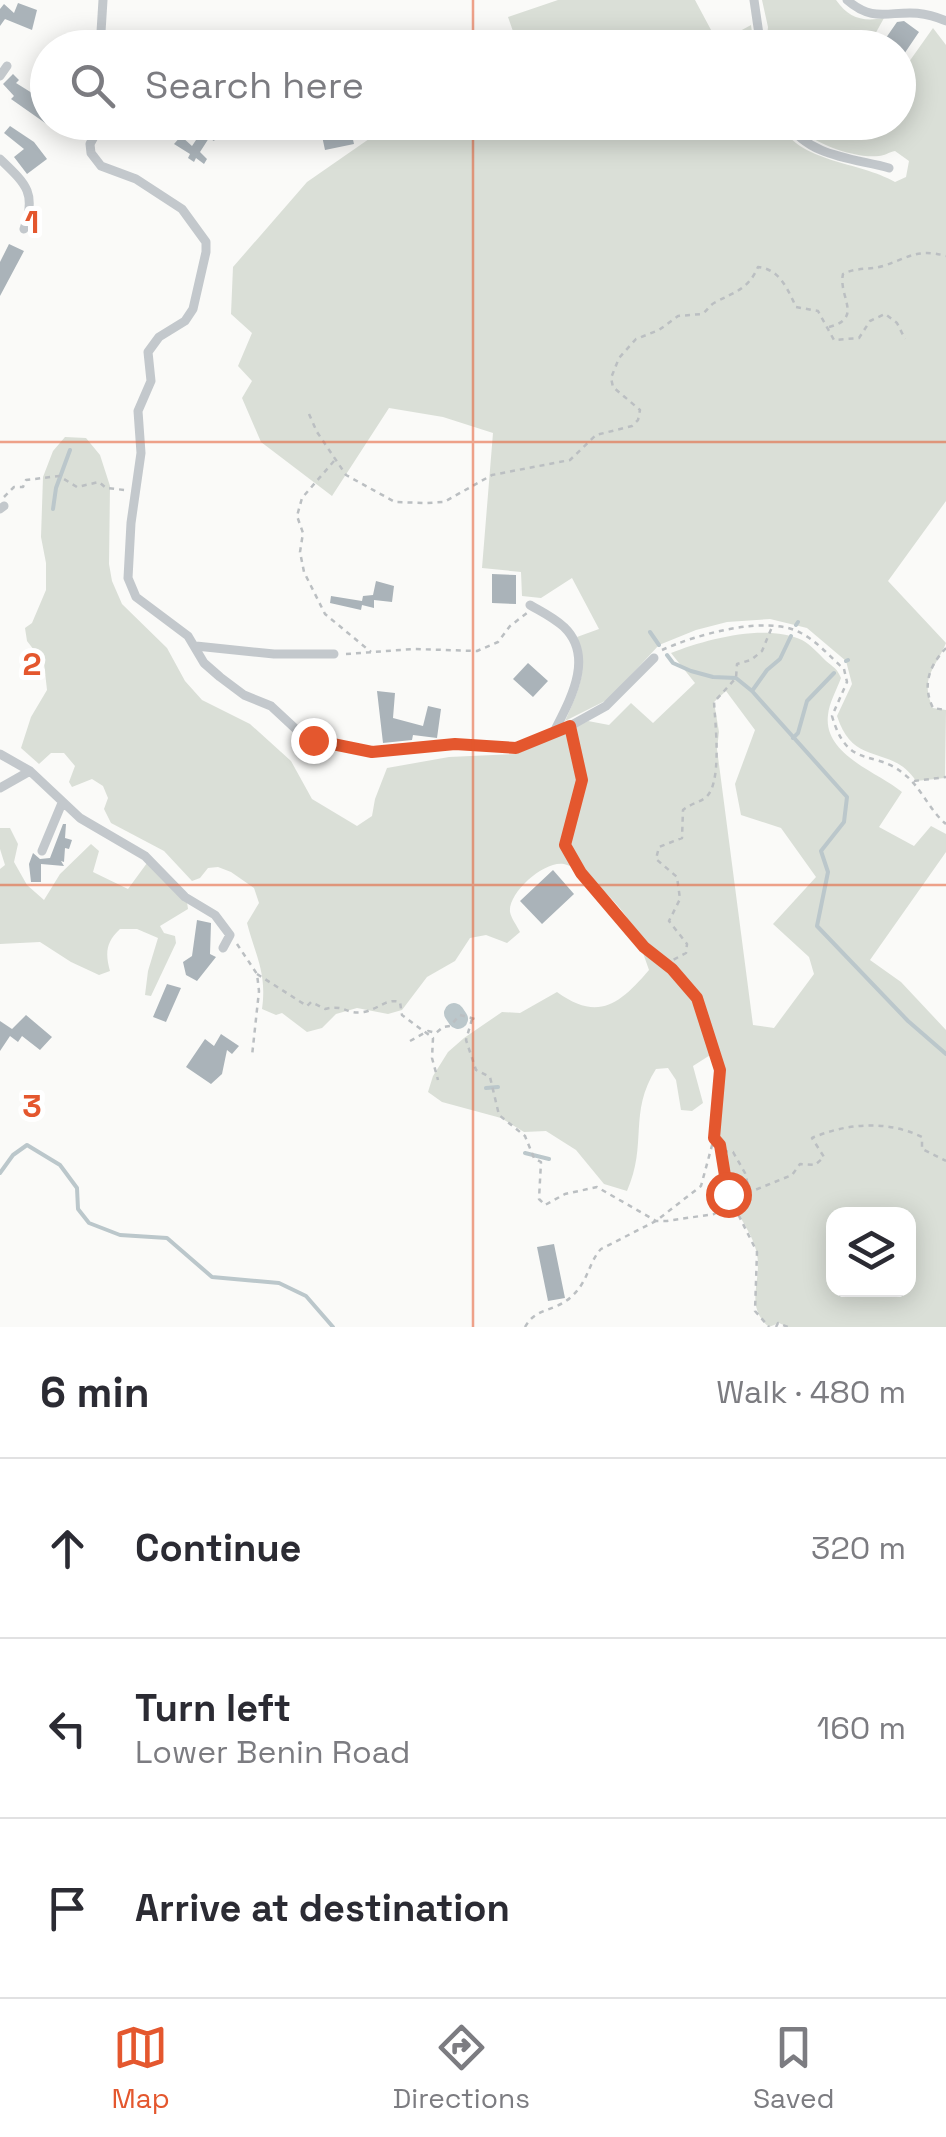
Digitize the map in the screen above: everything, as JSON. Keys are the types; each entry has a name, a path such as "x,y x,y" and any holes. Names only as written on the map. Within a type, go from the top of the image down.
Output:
{"street":[{"path":"101,30 103,0"},
{"path":"754,0 758,30"},
{"path":"847,0 856,8 871,10 908,0 922,2 946,22"},
{"path":"0,76 8,66"},
{"path":"92,140 95,159 102,166 136,179 182,209 203,238 206,252 192,309 185,321 159,337 148,352 151,381 138,411 141,452 129,538 128,578 136,597 188,636 204,663 244,695 271,706 313,740 372,752 455,744 516,748 606,706 654,658"},
{"path":"802,140 826,153 889,168"},
{"path":"0,159 31,199 24,229"},
{"path":"533,607 563,626 579,654 574,692 554,732"},
{"path":"196,646 274,654 334,654"},
{"path":"0,754 30,770 80,818 155,863 185,897 225,924 230,935 223,948"},
{"path":"0,788 30,770"},
{"path":"42,851 62,803"}],"path":[{"path":"829,327 846,318 848,306 840,282 843,274 862,267 881,267 919,252 946,256"},
{"path":"309,414 346,475 395,502 444,502 492,475 570,460 596,436 632,426 640,410 613,387 611,378 618,358 636,338 648,336 678,316 702,314 711,304 730,298 753,278 758,267 768,268 780,279 796,307 818,311 834,340 859,338 870,321 885,314 896,323 904,340"},
{"path":"334,460 302,498 297,516 303,533 302,562 325,614 371,652"},
{"path":"2,508 4,496 14,487 24,487 26,480 52,475 64,477 77,487 99,482 106,488 136,492"},
{"path":"334,654 490,648 533,607"},
{"path":"654,658 660,651 702,634 772,627 804,634 844,669 848,682 832,716 842,740 852,752 893,767 911,781 946,824"},
{"path":"672,969 671,961 686,952 687,944 669,921 680,899 677,877 656,859 659,847 682,838 684,810 706,798 713,788 718,732 714,702 736,678 737,664 762,651 772,627"},
{"path":"946,648 933,664 926,686 933,708 946,710"},
{"path":"524,1327 539,1310 561,1306 569,1300 584,1284 595,1255 602,1249 656,1221 701,1186 714,1138 720,1070 697,998 672,969 644,947 581,873 565,845 582,780 570,726"},
{"path":"911,781 946,777"},
{"path":"230,935 257,974 307,1006 311,1002 325,1010 338,1006 354,1013 367,1012 395,999 402,1003 402,1015 434,1041 432,1058 438,1080"},
{"path":"252,1056 259,992 257,974"},
{"path":"410,1040 436,1033 460,1015 474,1019 466,1040 476,1070 487,1074 499,1115 525,1136 534,1158 541,1162 539,1199 545,1205 566,1194 598,1186 656,1221 714,1214 750,1192 792,1175 800,1164 815,1165 824,1157 812,1138 845,1126 876,1124 908,1130 922,1137 922,1149 946,1161"},
{"path":"714,1138 718,1141 732,1204 757,1252 755,1311 769,1327"},
{"path":"720,1151 733,1152 750,1192"},
{"path":"776,1327 788,1327"}],"shaded area":[{"path":"558,0 695,0 711,30 513,30 508,17"},
{"path":"762,0 836,0 857,17 884,18 877,30 768,30"},
{"path":"933,28 946,45 946,501 888,581 946,643 928,681 933,708 946,710 945,778 916,781 896,762 853,743 837,716 852,684 846,661 807,628 770,619 727,622 659,645 609,699 565,721 582,670 577,637 599,629 572,578 541,598 522,596 521,572 482,568 493,433 443,417 389,408 332,496 261,442 242,398 252,381 238,366 252,333 231,314 233,267 307,182 368,140 794,140 815,154 895,182 906,177 909,161 895,151 869,156 845,152 816,140 916,140 916,52"},
{"path":"65,437 86,438 100,455 110,486 109,564 122,604 167,648 185,681 202,700 250,724 291,761 312,799 357,826 372,816 387,768 449,757 516,754 588,721 609,725 631,703 653,723 695,683 671,653 685,648 736,635 787,635 802,640 835,668 841,678 828,715 834,741 854,761 902,792 879,827 914,846 931,826 946,834 946,852 870,960 901,982 946,1030 946,1327 788,1327 779,1323 769,1327 762,1319 756,1302 757,1254 727,1190 722,1156 714,1138 720,1070 715,1052 693,1066 703,1103 692,1111 681,1110 676,1080 668,1068 656,1069 643,1100 636,1158 627,1191 604,1184 576,1150 546,1131 524,1132 501,1118 442,1102 428,1092 448,1052 502,1012 520,1013 557,992 585,1006 608,1005 628,992 649,970 627,918 602,889 572,867 556,864 529,879 511,904 511,914 520,932 507,943 486,935 470,938 455,961 427,977 402,1010 388,1014 357,1008 336,1014 322,1028 307,1032 282,1013 276,1015 262,1009 262,975 247,923 259,903 254,888 218,867 208,868 192,881 164,851 111,823 104,809 108,798 103,786 92,779 72,787 69,782 75,766 64,753 51,753 39,764 21,748 31,717 47,690 44,663 27,641 25,628 32,623 46,590 41,537 43,477 53,451","holes":["726,691 755,730 735,784 741,815 781,828 816,877 773,924 809,957 814,974 774,1028 753,1025 714,702"]},
{"path":"0,828 10,828 18,844 14,862 27,885 44,900 60,874 91,844 99,851 93,872 128,889 147,863 187,902 188,909 160,926 164,933 175,936 176,943 151,996 145,995 158,938 137,929 120,929 115,934 108,948 110,971 99,975 40,942 0,944 0,869 5,865"}],"building":[{"path":"18,3 37,10 32,30 5,19 0,26 0,9 4,4 14,13"},
{"path":"904,21 919,32 916,36 916,30 891,30 897,22"},
{"path":"13,74 19,80 16,83 30,92 30,112 11,99 14,96 3,84"},
{"path":"10,126 34,142 47,159 27,174 14,157 24,149 4,133"},
{"path":"185,140 192,146 196,140 208,140 200,152 207,159 204,164 188,158 190,154 174,144"},
{"path":"323,140 353,140 354,144 325,150"},
{"path":"9,244 24,251 0,296 0,262"},
{"path":"492,574 516,575 516,604 492,603"},
{"path":"376,581 394,586 392,602 374,600 374,608 362,605 361,610 330,603 331,596 362,601 363,596 373,595"},
{"path":"528,663 548,681 533,697 513,679"},
{"path":"377,691 395,693 393,718 423,726 428,706 441,709 437,738 413,735 412,740 383,743"},
{"path":"63,824 65,838 72,840 69,849 65,848 64,862 61,861 64,866 41,864 41,882 31,882 29,864 33,853 40,859 50,858"},
{"path":"553,870 574,894 542,924 520,901"},
{"path":"197,920 211,923 210,954 216,957 197,981 186,975 183,962 192,956"},
{"path":"167,984 181,988 166,1022 153,1017"},
{"path":"26,1015 52,1037 40,1050 22,1036 18,1042 10,1036 0,1051 0,1021 12,1029"},
{"path":"221,1034 239,1046 232,1054 227,1050 222,1074 211,1084 186,1067 205,1039 214,1046"},
{"path":"554,1244 565,1298 548,1301 537,1247"}],"waterway":[{"path":"53,509 70,450"},
{"path":"650,632 659,645"},
{"path":"752,691 780,659 791,636"},
{"path":"667,655 673,663 691,671 736,678 847,797 844,822 821,851 828,872 817,926 908,1021 946,1054"},
{"path":"793,738 807,701 834,673"},
{"path":"454,1013 458,1019"},
{"path":"486,1088 498,1087"},
{"path":"0,1173 13,1155 27,1145 60,1165 77,1188 78,1209 89,1223 120,1235 167,1238 212,1277 279,1283 306,1296 333,1327"},
{"path":"525,1153 549,1159"}],"route":[{"path":"313,740 372,752 455,744 516,748 570,726 582,780 565,845 581,873 644,947 672,969 703,1010 720,1070 714,1138 720,1145 728,1194"}]}
